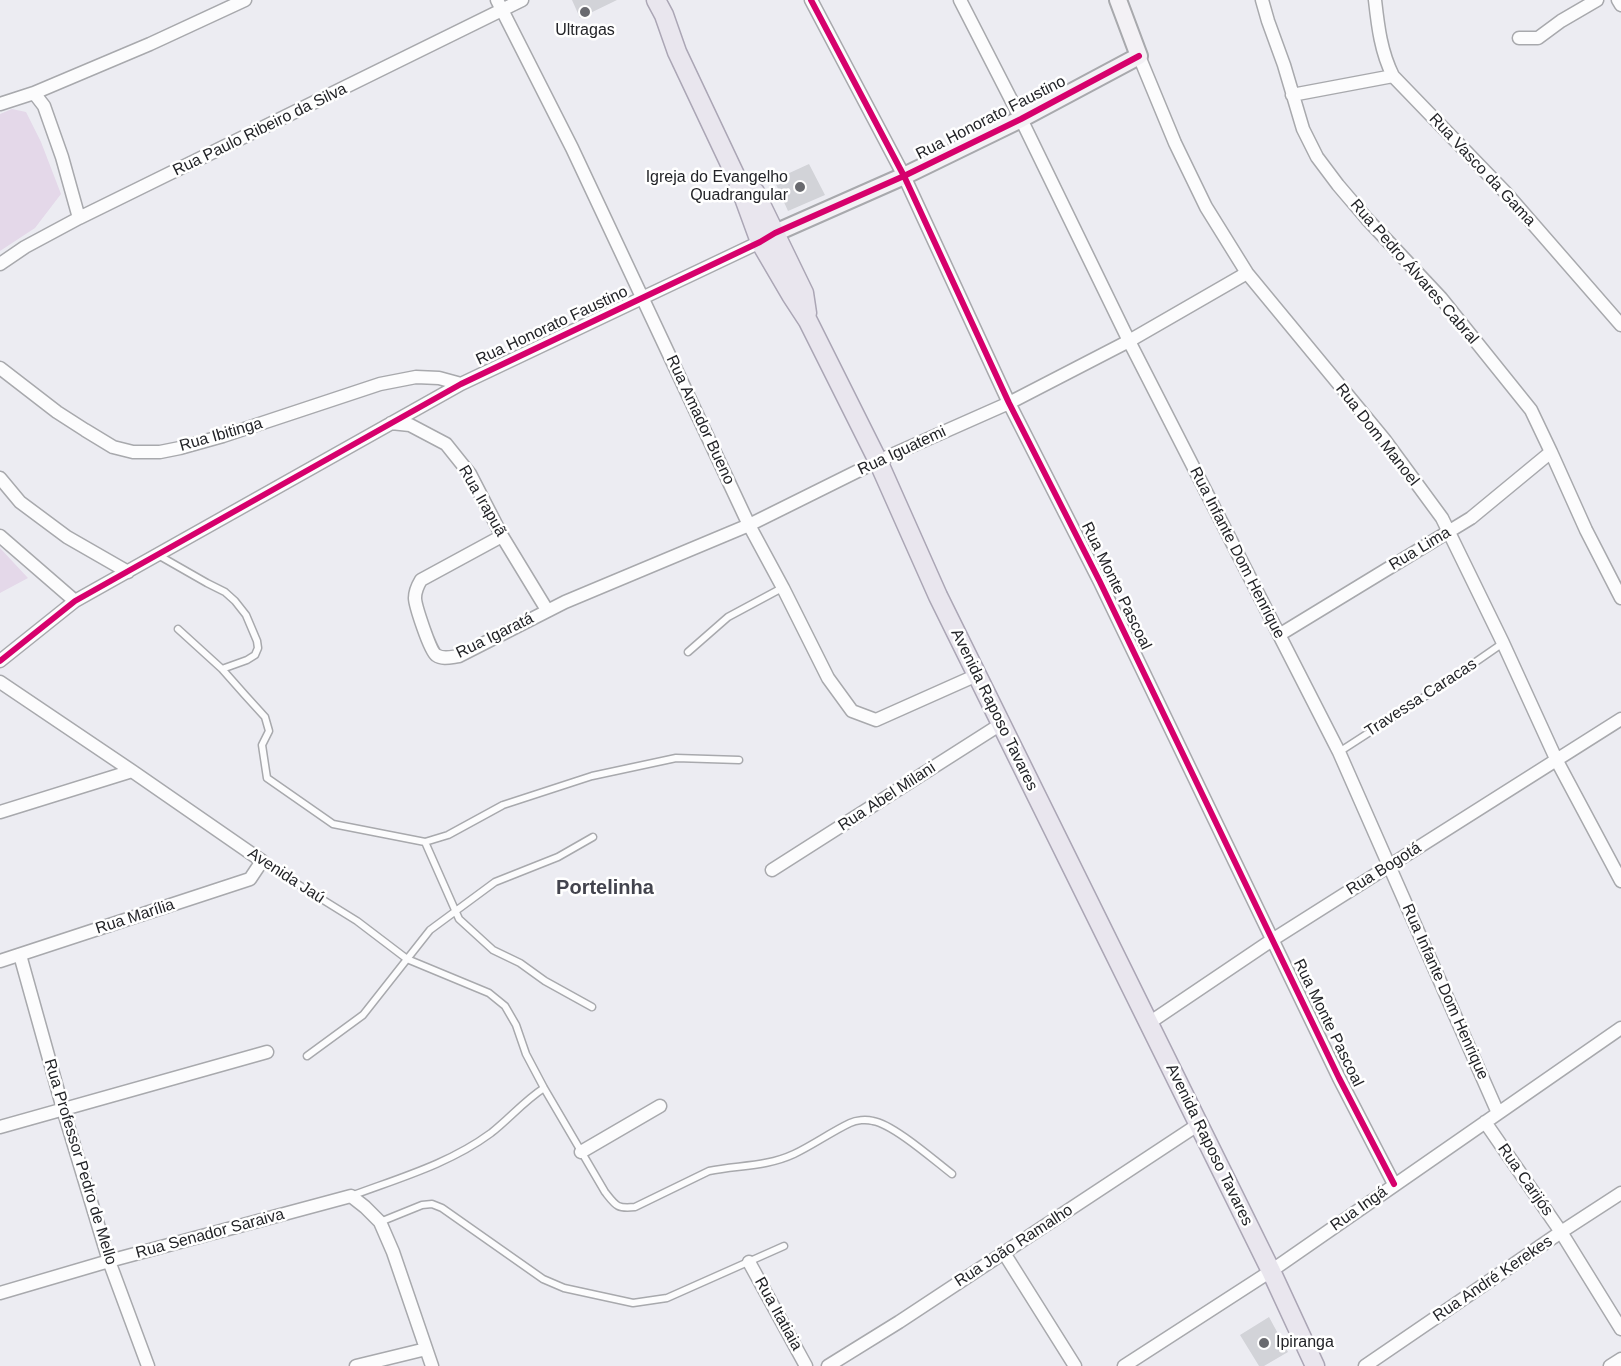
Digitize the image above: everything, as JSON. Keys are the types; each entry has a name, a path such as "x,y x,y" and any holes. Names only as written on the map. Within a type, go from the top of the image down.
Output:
{"main road":[{"path":"646,0 658,27 677,52"},
{"path":"656,0 664,15 677,52"},
{"name":"Avenida Raposo Tavares","path":"677,52 737,179 755,192 768,237 804,293 808,321 878,461 938,596 1316,1366"}],"street":[{"path":"0,104 34,93 150,44 245,0"},
{"name":"Rua Paulo Ribeiro da Silva","path":"0,264 80,218 499,5 522,0"},
{"name":"Rua Monte Pascoal","path":"811,0 904,176 1009,403 1100,582 1339,1078 1394,1184"},
{"name":"Rua Infante Dom Henrique","path":"960,0 1021,119 1129,341 1339,752 1498,1113"},
{"name":"Rua Dom Manoel","path":"1118,0 1175,142 1206,207 1247,273 1383,439 1442,518 1557,761 1621,881"},
{"name":"Rua Pedro Álvares Cabral","path":"1262,0 1303,129 1317,157 1367,219 1441,298 1531,410 1586,531 1621,598"},
{"name":"Rua Vasco da Gama","path":"1375,0 1380,40 1385,61 1393,76 1506,193 1621,325"},
{"path":"1519,38 1538,39 1561,21 1597,0"},
{"path":"1618,0 1621,5"},
{"name":"Rua Amador Bueno","path":"499,5 572,148 749,525 828,678 852,711 876,720 977,675"},
{"name":"Rua Honorato Faustino","path":"0,661 75,602 461,384 643,299 768,237 904,176 1021,119 1139,56"},
{"path":"1292,95 1393,76"},
{"path":"34,93 44,106 80,218"},
{"name":"Rua Iguatemi","path":"547,610 749,525 878,461 1009,403 1129,341 1247,273"},
{"name":"Rua Ibitinga","path":"0,368 57,412 85,430 113,447 133,452 160,452 180,448 380,384 416,377 438,378 461,384"},
{"name":"Rua Irapuã","path":"391,423 410,425 446,444 470,474 502,536 547,610"},
{"name":"Rua Lima","path":"1279,635 1471,518 1551,452"},
{"path":"0,478 20,502 67,537 128,573"},
{"path":"0,536 75,602"},
{"name":"Rua Igaratá","path":"502,536 421,580 416,588 415,598 431,649 437,656 444,658 459,656 547,610"},
{"name":"Avenida Jaú","path":"0,682 262,861"},
{"name":"Rua Bogotá","path":"1149,1023 1272,940 1621,719"},
{"name":"Rua Abel Milani","path":"772,870 1001,724"},
{"path":"0,812 132,771"},
{"name":"Rua Marília","path":"0,961 250,879 262,861"},
{"name":"Rua Professor Pedro de Mello","path":"20,955 109,1261 148,1366"},
{"name":"Rua Ingá","path":"1127,1365 1271,1271 1621,1028"},
{"path":"0,1127 267,1052"},
{"path":"581,1152 660,1106"},
{"name":"Rua Carijós","path":"1485,1122 1561,1232 1621,1329"},
{"name":"Rua João Ramalho","path":"828,1366 899,1322 1199,1124"},
{"name":"Rua André Kerekes","path":"1365,1366 1621,1193"},
{"path":"351,1196 380,1222 393,1252 432,1366"},
{"name":"Rua Senador Saraiva","path":"0,1293 109,1261 351,1196"},
{"path":"1004,1253 1075,1366"},
{"name":"Rua Itatiaia","path":"749,1262 806,1366"},
{"path":"356,1366 426,1348"},
{"path":"1610,1366 1621,1359"}],"lane":[{"path":"158,555 225,591 246,615 257,641 258,648 255,655 222,669"},
{"path":"688,652 728,617 783,588"},
{"path":"178,629 222,669 265,717 269,731 262,746 267,778 333,824 425,842 448,835 503,805 592,776 676,758 739,760"},
{"name":"Travessa Caracas","path":"1339,752 1503,643"},
{"path":"307,1056 363,1015 430,930 495,882 558,857 593,837"},
{"path":"425,842 459,919 493,950 520,963 545,981 592,1007"},
{"name":"Avenida Jaú","path":"262,861 357,921 407,959 489,993 505,1006 544,1088 615,1206 623,1209 635,1207 709,1171 758,1166 794,1154 852,1122 864,1120 874,1121 888,1127 952,1174"},
{"name":"Rua Senador Saraiva","path":"351,1196 423,1170 458,1154 491,1133 532,1095 544,1088"},
{"path":"380,1222 422,1205 432,1204 442,1208 543,1279 564,1288 633,1304 667,1298 784,1246"}],"shaded area":[{"path":"12,109 26,112 41,142 61,194 35,228 0,251 0,114"},
{"path":"0,548 28,578 0,593"}],"building":[{"name":"Ultragas","path":"572,0 617,0 580,18"},
{"name":"Igreja do Evangelho Quadrangular","path":"809,164 825,195 788,211 774,180"},
{"name":"Ipiranga","path":"1269,1317 1288,1352 1264,1366 1259,1366 1240,1335"}],"cycle path":[{"path":"811,0 904,176 1009,403 1100,582 1339,1078 1394,1184"},
{"path":"0,661 75,601 461,384 775,233 904,176 1021,119 1139,56"}],"place":[{"name":"Ultragas","path":"585,12"},
{"name":"Igreja do Evangelho Quadrangular","path":"800,187"},
{"name":"Ipiranga","path":"1264,1343"}],"district":[{"name":"Portelinha","path":"605,888"}]}
